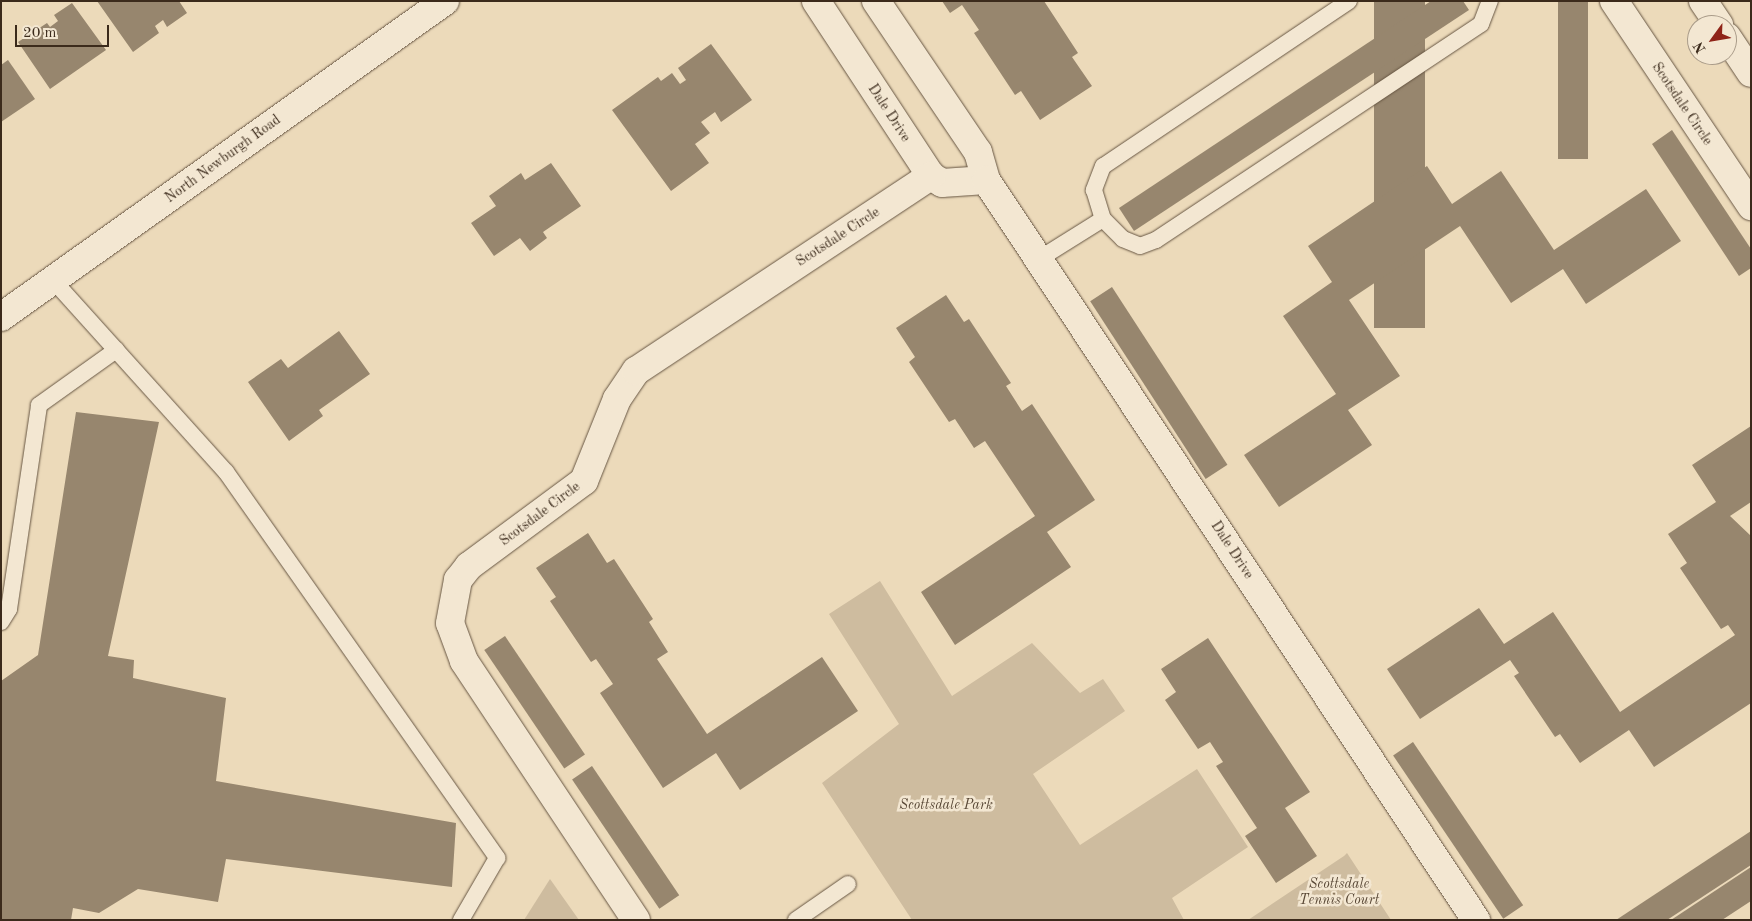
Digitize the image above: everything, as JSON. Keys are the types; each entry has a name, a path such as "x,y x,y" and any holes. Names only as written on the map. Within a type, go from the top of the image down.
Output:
{"street":[{"name":"North Newburgh Road","path":"1,317 445,1"},
{"name":"Dale Drive","path":"816,1 931,176"},
{"name":"Dale Drive","path":"876,1 978,152 986,180 1476,920"},
{"name":"Scotsdale Circle","path":"1614,1 1751,206"},
{"path":"1703,1 1712,15"},
{"path":"1737,52 1751,73"},
{"path":"931,176 949,183 986,180"},
{"name":"Scotsdale Circle","path":"636,920 464,661 450,623 458,580 469,566 584,481 617,399 636,371 931,176"}],"lane":[{"path":"1349,1 1103,166 1094,190 1103,220 1123,239 1140,246 1156,240 1481,24 1490,1"},
{"path":"1039,259 1103,220"},
{"path":"54,280 226,472 497,858 462,920"},
{"path":"1,622 9,609 39,405 116,350"},
{"path":"796,920 848,884"}],"green space":[{"name":"Scottsdale Park","path":"880,581 952,696 1032,643 1080,693 1103,679 1125,711 1033,774 1080,845 1197,769 1248,847 1172,898 1184,920 912,920 822,783 899,724 829,614"},
{"name":"Scottsdale Tennis Court","path":"1347,853 1391,920 1248,920 1344,856"},
{"path":"550,879 579,920 524,920"}],"building":[{"path":"97,1 179,1 187,13 167,27 163,20 155,26 159,33 133,52"},
{"path":"942,1 1044,1 1078,53 1072,57 1092,86 1040,120 1021,91 1015,95 974,33 979,30 962,5 950,13"},
{"path":"1374,1 1425,1 1425,328 1374,328"},
{"path":"1431,1 1463,1 1469,10 1134,231 1119,208"},
{"path":"1558,1 1588,1 1588,159 1558,159"},
{"path":"72,3 106,50 50,89 18,42 47,23 50,27 58,21 54,15"},
{"path":"711,44 752,100 721,122 715,112 701,122 710,133 695,144 709,163 671,191 612,110 658,77 661,81 672,73 680,84 686,80 678,68"},
{"path":"8,60 35,99 1,122 1,65"},
{"path":"1672,130 1751,249 1751,268 1739,276 1652,144"},
{"path":"551,163 581,206 543,232 547,238 530,251 520,238 494,256 471,223 496,206 489,196 521,173 525,180"},
{"path":"1427,166 1452,204 1501,171 1554,250 1646,189 1681,241 1586,304 1563,269 1511,303 1460,226 1349,300 1400,376 1348,410 1372,445 1279,507 1244,455 1336,394 1283,316 1332,282 1308,246"},
{"path":"1112,287 1227,465 1206,479 1090,301"},
{"path":"946,295 964,322 969,319 1011,383 1006,386 1022,411 1032,404 1095,500 1047,532 1071,567 955,645 921,592 1035,516 985,441 974,448 955,419 949,422 909,362 915,357 896,328"},
{"path":"339,331 370,374 319,410 323,416 289,441 248,382 281,359 288,368"},
{"path":"76,412 159,422 108,656 134,660 133,678 226,698 216,781 456,823 452,887 226,859 218,902 138,889 99,913 73,908 71,920 1,920 1,681 38,655"},
{"path":"1751,426 1751,502 1730,516 1751,536 1751,703 1654,767 1629,730 1580,763 1560,734 1555,737 1514,676 1519,673 1510,660 1420,719 1387,669 1479,608 1504,644 1553,612 1620,712 1735,635 1728,625 1721,629 1680,568 1687,563 1668,534 1716,502 1692,465"},
{"path":"588,533 607,563 614,559 653,619 649,622 668,652 657,659 707,734 822,657 858,711 740,790 716,753 663,788 600,693 613,684 596,659 591,662 550,601 556,597 536,568"},
{"path":"505,636 585,755 564,769 484,650"},
{"path":"1208,638 1310,792 1285,808 1317,856 1276,883 1245,836 1257,828 1216,766 1223,762 1210,742 1198,749 1165,700 1176,692 1161,669"},
{"path":"1413,742 1523,905 1503,919 1393,755"},
{"path":"592,766 679,895 659,909 572,779"},
{"path":"1751,831 1751,865 1667,920 1616,920"},
{"path":"1751,867 1751,901 1722,920 1671,920"}]}
